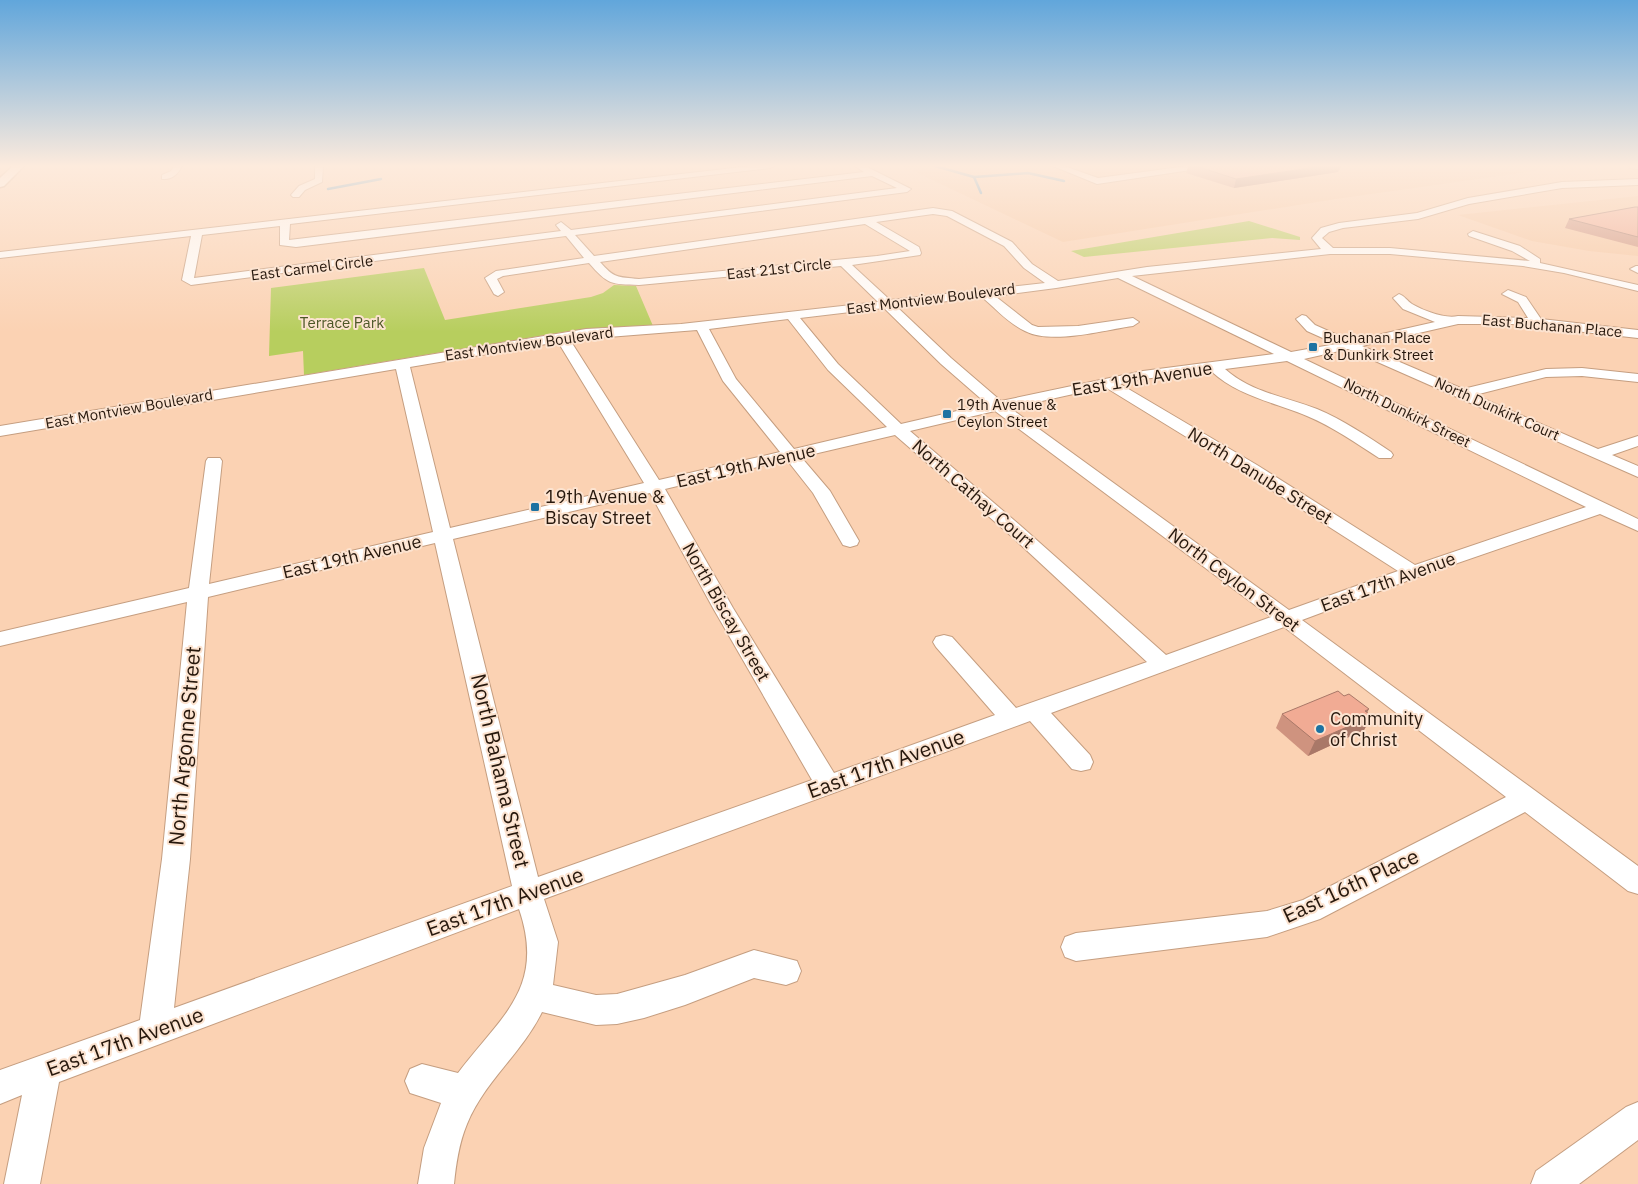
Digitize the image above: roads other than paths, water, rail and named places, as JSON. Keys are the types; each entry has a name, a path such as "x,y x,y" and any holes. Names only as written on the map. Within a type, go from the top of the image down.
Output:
{"street":[{"path":"0,255 291,221"},
{"path":"285,222 284,243 287,244 474,221"},
{"name":"East 21st Circle","path":"558,221 607,277 632,282 910,255 916,252 916,250 867,221"},
{"name":"East Carmel Circle","path":"197,232 188,280 191,282 664,221"},
{"path":"498,292 491,278 495,274 865,221"},
{"path":"963,221 1008,244 1028,266 1056,285"},
{"path":"1330,251 1316,238 1325,230 1342,225 1374,221"},
{"path":"1473,234 1529,254 1538,265"},
{"path":"1400,241 1409,252"},
{"name":"East Montview Boulevard","path":"0,431 562,336 605,331 660,330 701,326 1330,251 1409,252 1538,265 1638,288"},
{"path":"1390,251 1400,263"},
{"name":"North Ceylon Street","path":"843,262 886,304 998,406 1287,619 1638,882"},
{"name":"North Dunkirk Street","path":"1121,275 1638,526"},
{"path":"1630,299 1638,288"},
{"path":"984,293 1035,332 1050,333 1133,322"},
{"path":"1508,294 1522,300 1537,323"},
{"path":"1398,298 1407,306 1447,322"},
{"name":"North Cathay Court","path":"791,315 833,367 899,430 1016,530 1163,664"},
{"name":"East Buchanan Place","path":"1291,357 1447,322 1490,318 1638,334"},
{"name":"North Dunkirk Court","path":"1302,319 1311,328 1638,472"},
{"path":"701,326 730,381 821,491 850,541"},
{"name":"North Biscay Street","path":"562,336 655,487 723,608 828,785"},
{"name":"East 19th Avenue","path":"0,639 1106,382 1164,371 1291,357"},
{"name":"North Bahama Street","path":"402,364 528,893 543,941 542,974 535,995 507,1041 466,1092 444,1136 438,1158 436,1184"},
{"path":"1214,366 1228,378 1246,388 1332,422 1385,455"},
{"path":"1462,394 1546,372 1582,372 1638,378"},
{"name":"North Danube Street","path":"1106,382 1251,469 1413,572"},
{"path":"1598,454 1638,441"},
{"name":"North Argonne Street","path":"155,1032 176,856 198,593 214,462"},
{"name":"East 17th Avenue","path":"0,1087 1413,572 1601,508"},
{"path":"944,642 1024,715 1081,762"},
{"name":"East 16th Place","path":"1076,947 1267,924 1301,913 1526,799"},
{"path":"535,995 596,1010 617,1009 660,998 754,964 786,971"},
{"path":"22,1184 44,1071"},
{"path":"422,1081 466,1092"},
{"path":"1549,1184 1638,1119"}],"place":[{"name":"Buchanan Place & Dunkirk Street","path":"1313,347"},
{"name":"19th Avenue & Ceylon Street","path":"947,414"},
{"name":"19th Avenue & Biscay Street","path":"535,507"},
{"name":"Community of Christ","path":"1320,729"}],"park label":[{"name":"Terrace Park","path":"342,323"}]}
